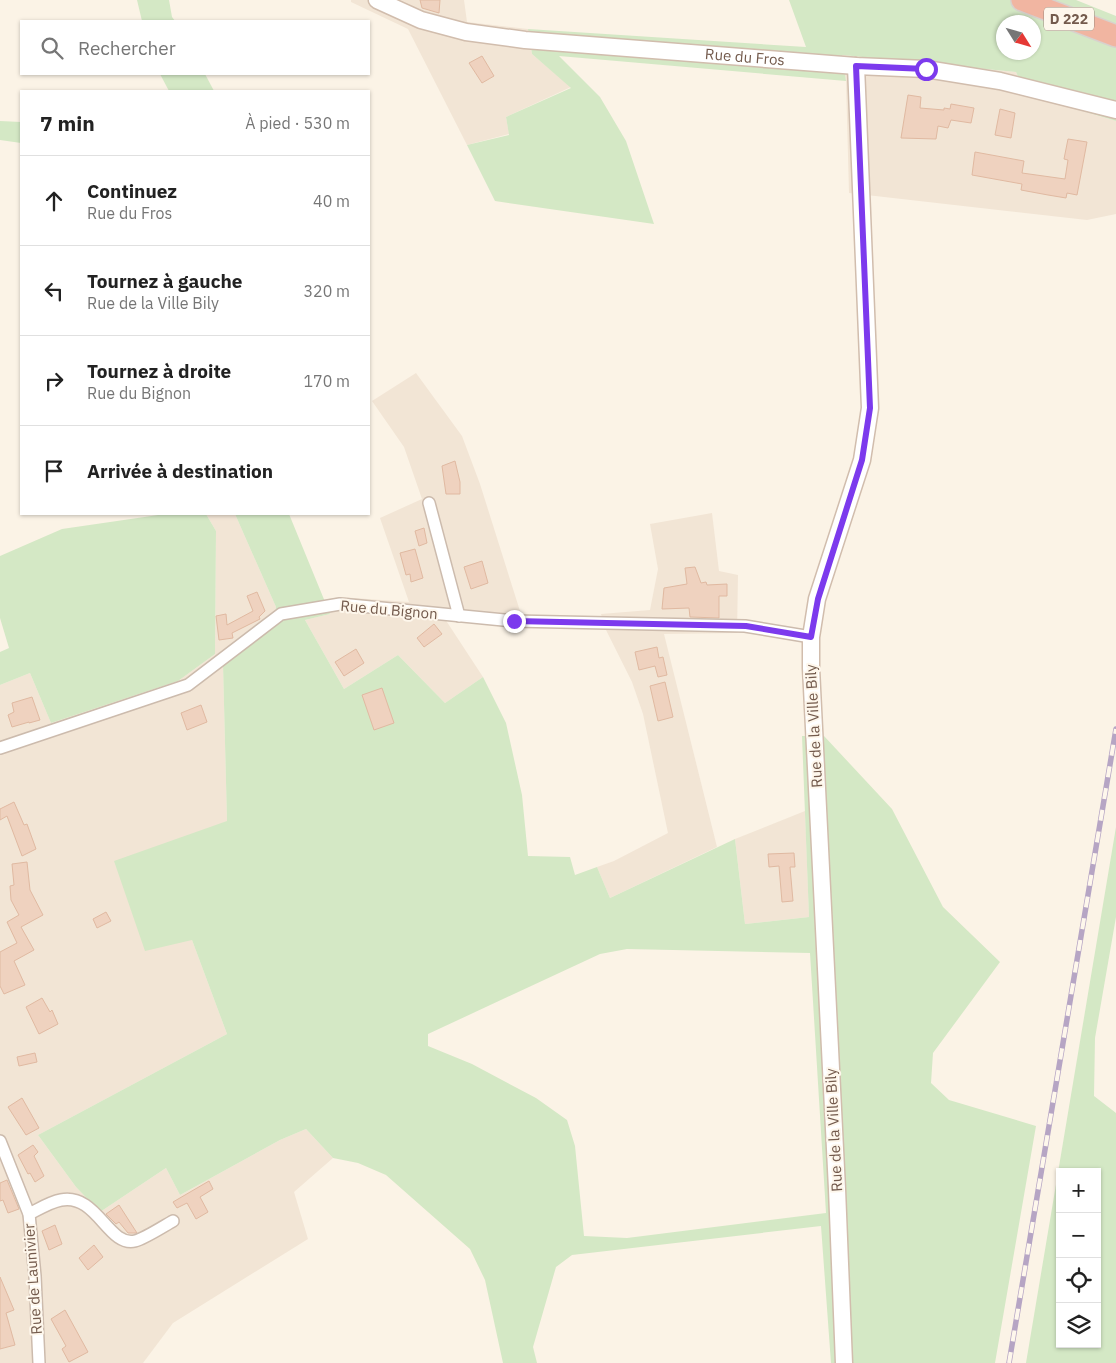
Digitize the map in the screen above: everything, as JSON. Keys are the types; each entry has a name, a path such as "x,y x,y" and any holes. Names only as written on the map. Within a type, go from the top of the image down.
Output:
{"highway":[{"name":"D 222","path":"1022,0 1116,36"}],"street":[{"name":"Rue du Fros","path":"377,0 422,20 466,32 525,40 856,66 926,69 1000,80 1112,108"},
{"name":"Rue de la Ville Bily","path":"844,1363 838,1189 811,668 811,637 818,599 862,460 870,408 856,66"},
{"path":"430,503 460,616"},
{"name":"Rue du Bignon","path":"0,748 188,685 281,614 340,604 514,621 746,626 811,637"},
{"name":"Rue de Launivier","path":"0,1141 29,1214 35,1276 39,1363"},
{"path":"29,1214 60,1200 74,1199 88,1206 116,1236 135,1241 173,1221"}],"shaded area":[{"path":"351,0 464,0 467,22 528,29 532,54 571,87 506,117 509,134 467,145 408,29 351,2"},
{"path":"842,55 1016,72 1026,94 1116,121 1116,214 1087,220 849,193 846,81"},
{"path":"416,373 462,436 480,484 525,627 445,619 483,677 445,703 398,655 344,689 305,620 330,614 324,600 340,597 409,602 380,518 422,499 404,447 372,401"},
{"path":"712,513 719,571 738,575 737,633 664,634 717,847 610,898 597,867 614,861 668,833 643,714 632,682 606,630 601,614 650,610 658,569 650,524"},
{"path":"207,515 235,515 276,607 273,628 223,665 227,821 192,940 227,1034 38,1135 76,1187 100,1212 166,1168 180,1195 280,1140 306,1129 333,1158 294,1192 308,1239 173,1323 143,1363 0,1363 0,685 30,673 51,723 178,681 215,654 216,531"},
{"path":"805,811 809,917 745,924 735,839"}],"green space":[{"path":"137,0 169,0 174,20 142,20"},
{"path":"789,0 1076,0 1116,16 1116,121 1026,94 1016,72 842,55 846,81 559,56 600,97 626,141 654,224 495,201 467,145 509,135 506,117 571,88 532,54 528,29 806,47"},
{"path":"161,75 206,75 213,90 168,90"},
{"path":"0,121 20,122 20,143 0,140"},
{"path":"158,515 207,515 216,531 215,654 178,681 51,723 30,673 0,685 0,652 9,648 0,618 0,556 62,529"},
{"path":"235,515 289,515 330,614 305,620 344,689 398,655 445,703 483,677 506,723 522,795 528,856 570,857 575,875 597,867 610,898 735,839 745,924 809,917 802,736 824,736 892,809 943,907 1000,962 933,1053 931,1083 949,1100 1036,1126 995,1363 831,1363 821,1226 572,1255 556,1267 533,1347 537,1363 503,1363 485,1280 470,1249 386,1175 358,1163 333,1158 306,1129 280,1140 180,1195 166,1168 100,1212 76,1187 38,1135 227,1034 192,940 145,951 114,861 227,821 223,665 273,628 276,607","holes":["627,949 810,953 826,1213 627,1238 584,1236 575,1146 567,1120 536,1098 472,1064 428,1046 428,1034 600,954"]},
{"path":"1116,827 1116,917 1095,1038 1094,1096 1116,1113 1116,1363 1026,1363 1056,1184 1056,1348 1101,1348 1101,1168 1059,1168"}],"building":[{"path":"420,0 440,0 439,13 422,8"},
{"path":"482,56 494,76 482,83 469,63"},
{"path":"908,95 921,97 920,108 944,110 944,108 950,109 951,104 974,108 971,123 951,120 948,128 938,126 936,139 901,138"},
{"path":"1000,109 1015,113 1011,138 995,135"},
{"path":"1068,139 1087,142 1077,195 1067,193 1066,198 1021,190 1022,184 972,175 975,152 1024,161 1022,173 1065,179 1068,160 1064,159"},
{"path":"455,461 460,482 460,494 446,494 442,466"},
{"path":"424,528 427,543 419,546 415,531"},
{"path":"415,549 423,578 411,582 410,574 406,575 400,553"},
{"path":"482,561 488,583 471,589 464,567"},
{"path":"695,567 701,583 706,582 707,585 727,584 727,596 719,596 719,618 690,617 689,608 662,609 664,588 687,584 685,568"},
{"path":"257,592 265,611 259,617 260,619 232,633 233,638 219,640 216,616 226,614 227,625 253,611 247,596"},
{"path":"434,624 442,634 424,647 417,638"},
{"path":"657,647 659,658 663,657 667,675 658,677 655,666 639,670 635,652"},
{"path":"356,649 364,663 344,676 335,662"},
{"path":"665,682 673,717 658,721 650,686"},
{"path":"382,688 394,723 374,730 362,695"},
{"path":"32,697 40,720 12,727 8,715 14,712 12,703"},
{"path":"201,705 207,722 187,730 181,713"},
{"path":"14,802 24,825 27,824 36,849 22,856 7,816 0,820 0,809"},
{"path":"794,853 795,867 790,867 793,901 782,902 779,866 769,867 768,854"},
{"path":"27,862 30,890 43,915 21,927 34,950 14,961 25,985 4,994 0,986 0,952 17,943 7,922 19,915 11,900 10,886 14,885 12,864"},
{"path":"106,912 111,921 97,928 93,919"},
{"path":"42,998 50,1012 52,1010 58,1024 39,1034 26,1007"},
{"path":"35,1053 37,1062 19,1066 17,1057"},
{"path":"22,1098 39,1128 26,1135 8,1107"},
{"path":"33,1145 38,1152 34,1156 44,1176 35,1182 30,1173 28,1174 18,1155"},
{"path":"7,1180 19,1209 8,1213 3,1200 0,1201 0,1183"},
{"path":"209,1181 213,1189 200,1197 208,1212 196,1219 187,1203 177,1208 173,1202"},
{"path":"119,1205 137,1233 128,1233 119,1222 116,1224 106,1214"},
{"path":"55,1225 62,1244 49,1250 42,1231"},
{"path":"94,1245 103,1257 88,1270 79,1258"},
{"path":"0,1277 14,1310 6,1313 15,1345 0,1349"},
{"path":"65,1310 88,1352 69,1362 62,1349 66,1346 51,1319"}],"railway":[{"path":"1009,1363 1116,729"}],"route":[{"path":"514,621 746,626 811,637 818,599 862,460 870,408 856,66 926,69"}]}
